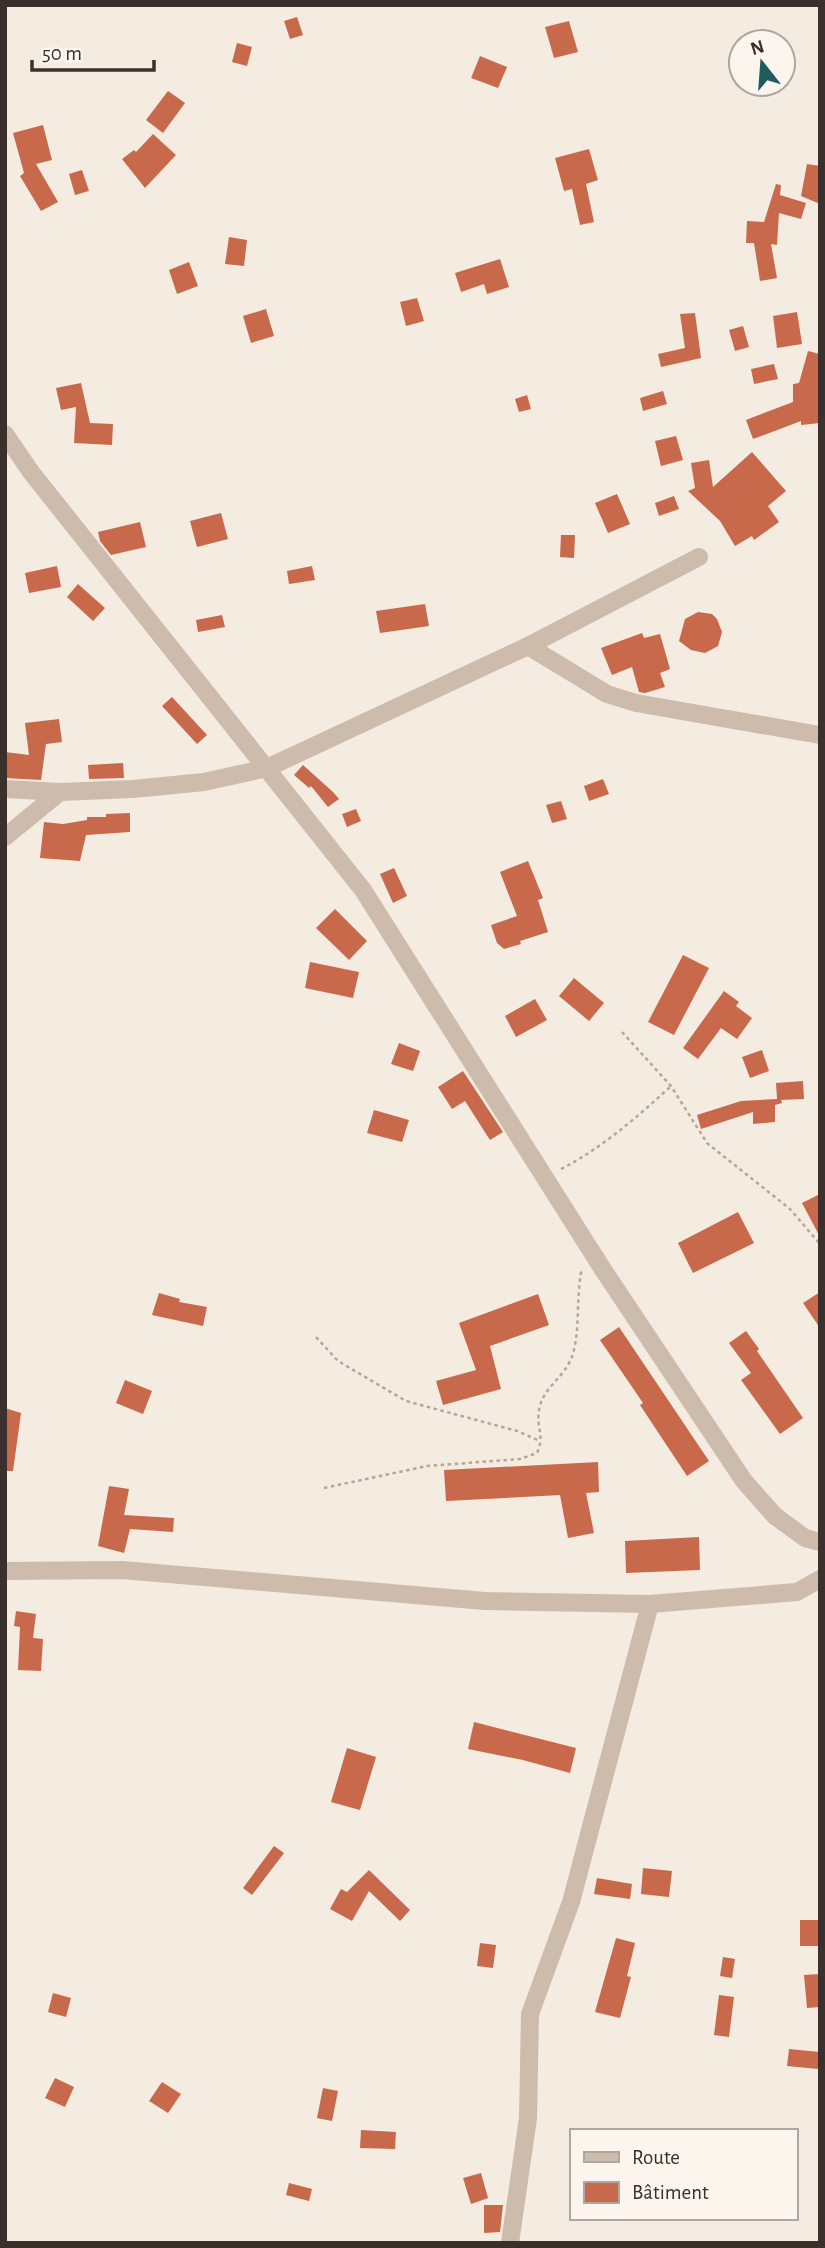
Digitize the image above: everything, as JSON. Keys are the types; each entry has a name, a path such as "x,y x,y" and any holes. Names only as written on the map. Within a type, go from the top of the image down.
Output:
{"street":[{"path":"5,434 31,472 363,890 587,1245 744,1481 775,1516 805,1538 820,1542"},
{"path":"5,789 60,793 133,789 204,782 267,768 527,646 699,557"},
{"path":"527,646 607,694 636,703 820,736"},
{"path":"5,837 60,793"},
{"path":"5,1571 122,1570 485,1601 650,1604 797,1592 820,1579"},
{"path":"510,2243 528,2118 530,2014 571,1902 650,1604"}],"path":[{"path":"622,1032 671,1086 707,1143 790,1209 820,1244"},
{"path":"545,1177 588,1154 640,1115 671,1086"},
{"path":"324,1489 426,1466 520,1459 537,1453 542,1442 538,1412 545,1392 564,1374 574,1351 580,1280 587,1245"},
{"path":"316,1337 338,1362 406,1401 517,1431 542,1442"}],"building":[{"path":"297,17 303,35 290,39 284,21"},
{"path":"569,21 578,52 554,58 545,27"},
{"path":"237,43 252,47 247,66 232,62"},
{"path":"480,56 507,67 498,88 471,78"},
{"path":"168,91 185,103 163,133 146,120"},
{"path":"43,125 52,160 36,164 58,202 41,211 20,176 24,173 13,133"},
{"path":"153,134 176,155 145,188 122,159 134,150 136,152"},
{"path":"589,149 598,180 586,184 594,222 580,225 572,189 564,191 555,158"},
{"path":"807,164 820,166 820,204 801,196"},
{"path":"82,170 89,191 75,195 69,174"},
{"path":"776,184 781,185 780,195 806,203 801,219 779,213 777,245 771,244 777,278 760,281 754,243 746,243 747,221 764,222"},
{"path":"229,237 247,240 244,266 225,264"},
{"path":"500,259 509,287 487,294 484,284 461,292 455,273"},
{"path":"189,262 198,286 177,294 169,270"},
{"path":"417,298 424,321 406,326 400,302"},
{"path":"266,309 274,336 251,343 243,316"},
{"path":"797,312 802,344 777,348 773,316"},
{"path":"695,313 701,358 661,367 658,354 685,348 680,314"},
{"path":"743,326 749,347 735,351 729,330"},
{"path":"808,351 820,354 820,423 801,425 801,421 753,439 746,420 793,402 793,384 799,383"},
{"path":"774,364 778,379 754,384 751,369"},
{"path":"81,383 90,423 113,424 112,445 74,443 76,407 61,410 56,388"},
{"path":"663,391 667,404 643,411 640,398"},
{"path":"527,395 531,409 519,412 515,399"},
{"path":"676,436 683,460 661,466 655,441"},
{"path":"752,452 786,491 768,506 779,522 754,540 752,536 735,546 720,521 688,491 695,488 691,463 709,460 713,487"},
{"path":"617,494 630,524 608,533 595,503"},
{"path":"674,496 679,509 659,516 655,503"},
{"path":"221,513 228,539 197,547 190,521"},
{"path":"140,522 146,547 111,555 100,541 98,532"},
{"path":"561,535 575,535 574,558 560,557"},
{"path":"57,566 61,587 29,593 25,573"},
{"path":"312,566 315,580 289,584 287,571"},
{"path":"78,584 105,608 93,621 67,597"},
{"path":"425,604 429,626 380,633 376,611"},
{"path":"698,612 712,614 722,632 718,646 705,653 691,650 679,641 685,619"},
{"path":"222,615 225,627 198,632 196,620"},
{"path":"642,633 644,638 660,634 670,669 660,673 665,687 645,693 639,692 632,667 612,675 601,648"},
{"path":"172,697 207,735 197,744 162,706"},
{"path":"59,719 62,742 46,744 41,780 5,778 5,752 29,755 25,723"},
{"path":"123,763 124,778 89,779 88,765"},
{"path":"303,765 339,799 328,807 311,786 309,788 294,775"},
{"path":"603,779 609,794 589,801 584,786"},
{"path":"561,801 567,819 552,823 546,805"},
{"path":"356,809 361,821 347,827 342,814"},
{"path":"130,813 130,832 86,835 80,861 40,858 44,822 63,824 87,820 87,817"},
{"path":"528,861 543,898 538,900 548,932 504,949 497,943 491,925 517,916 500,872"},
{"path":"394,868 407,896 393,903 380,874"},
{"path":"335,909 367,941 349,960 316,928"},
{"path":"683,955 709,968 674,1035 648,1022"},
{"path":"310,962 359,972 353,998 305,988"},
{"path":"574,978 604,1003 589,1021 559,996"},
{"path":"724,991 739,1002 736,1006 752,1018 737,1039 721,1028 698,1059 683,1048"},
{"path":"535,999 547,1020 516,1037 505,1016"},
{"path":"399,1043 420,1051 413,1071 391,1064"},
{"path":"762,1050 769,1071 750,1078 742,1057"},
{"path":"463,1071 503,1132 490,1140 465,1101 452,1109 438,1087"},
{"path":"803,1081 804,1099 781,1100 782,1103 775,1105 775,1122 753,1124 753,1112 701,1129 697,1115 741,1101 777,1099 776,1083"},
{"path":"374,1110 409,1120 402,1142 367,1133"},
{"path":"820,1194 820,1237 802,1203"},
{"path":"738,1212 754,1243 693,1273 678,1243"},
{"path":"820,1292 820,1328 803,1303"},
{"path":"159,1293 180,1299 179,1302 207,1307 203,1326 152,1315"},
{"path":"538,1294 549,1325 490,1346 501,1389 443,1405 436,1381 476,1370 459,1323"},
{"path":"619,1327 709,1461 687,1476 640,1405 643,1403 600,1340"},
{"path":"746,1331 803,1418 780,1434 741,1380 751,1373 729,1343"},
{"path":"125,1380 152,1391 143,1414 116,1403"},
{"path":"5,1408 21,1413 13,1471 5,1471"},
{"path":"598,1462 599,1492 586,1493 594,1533 568,1538 560,1495 446,1501 444,1470"},
{"path":"109,1486 129,1489 124,1515 174,1518 173,1532 130,1529 124,1553 98,1546"},
{"path":"699,1537 700,1570 626,1573 625,1541"},
{"path":"16,1611 36,1614 33,1638 43,1639 41,1671 18,1670 20,1627 14,1626"},
{"path":"474,1722 576,1748 570,1773 468,1749"},
{"path":"347,1748 376,1757 360,1810 331,1802"},
{"path":"274,1846 284,1853 252,1895 243,1888"},
{"path":"643,1868 672,1871 669,1897 641,1894"},
{"path":"369,1870 410,1910 400,1921 369,1891 352,1921 330,1909 341,1889 347,1892"},
{"path":"597,1878 632,1884 630,1899 594,1894"},
{"path":"800,1920 820,1920 820,1946 800,1946"},
{"path":"616,1938 635,1943 627,1976 631,1977 620,2018 595,2012"},
{"path":"480,1943 496,1945 493,1968 477,1966"},
{"path":"723,1957 735,1959 732,1978 720,1976"},
{"path":"820,1974 820,2007 807,2008 804,1975"},
{"path":"53,1993 71,1998 66,2017 48,2012"},
{"path":"719,1995 734,1997 729,2037 714,2035"},
{"path":"789,2049 820,2052 818,2069 787,2066"},
{"path":"55,2078 74,2087 65,2107 45,2098"},
{"path":"162,2082 181,2094 168,2113 149,2101"},
{"path":"323,2088 338,2091 332,2121 317,2118"},
{"path":"361,2130 396,2132 395,2149 360,2148"},
{"path":"481,2173 488,2198 471,2204 463,2178"},
{"path":"289,2183 312,2189 309,2201 286,2195"},
{"path":"484,2205 503,2205 500,2232 484,2233"}]}
